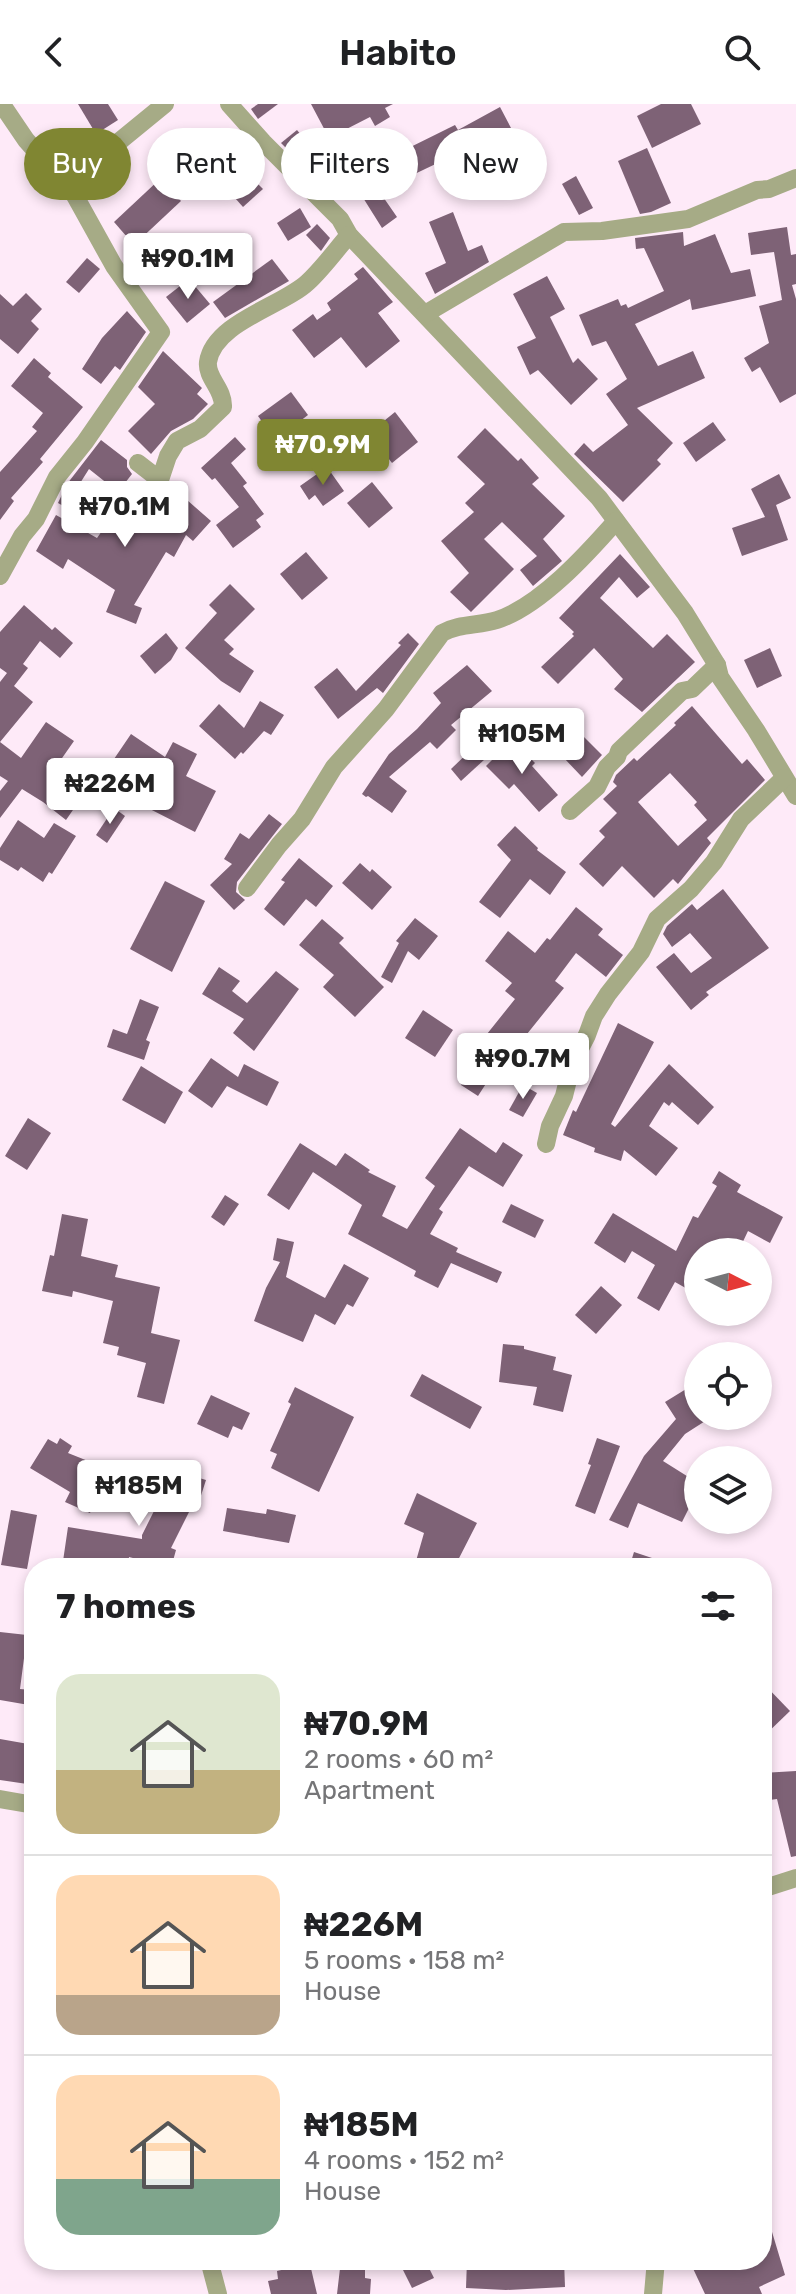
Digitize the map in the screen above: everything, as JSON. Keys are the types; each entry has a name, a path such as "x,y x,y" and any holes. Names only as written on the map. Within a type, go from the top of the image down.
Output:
{"street":[{"path":"131,132 165,104"},
{"path":"229,104 599,498 685,613 717,665 720,677 796,796"},
{"path":"5,109 24,137"},
{"path":"425,314 564,232 602,231 688,219 757,190 769,189 796,178"},
{"path":"0,576 22,536 36,519 57,477 161,332 114,266 77,200"},
{"path":"138,463 160,480 177,441 200,429 223,407 224,398 207,365 210,354 221,339 238,324 290,296 307,283 349,235"},
{"path":"247,888 302,819 334,767 386,709 442,633 453,627 497,620 512,613 551,587 584,558 616,521"},
{"path":"570,811 597,787 607,767 628,742 682,691 692,689 717,665"},
{"path":"546,1144 572,1064 608,994 641,952 657,919 691,889 714,862 741,819 784,778"},
{"path":"0,1799 24,1803"},
{"path":"772,1886 796,1878"},
{"path":"212,2270 218,2294"},
{"path":"653,2294 655,2270"}],"building":[{"path":"78,104 108,104 118,120 105,128 92,128"},
{"path":"258,104 278,104 258,119 251,109"},
{"path":"311,104 393,104 385,108 390,117 375,126 370,117 349,128 324,128"},
{"path":"661,104 691,104 701,124 652,148 637,116"},
{"path":"500,107 511,128 462,128"},
{"path":"434,135 434,165 418,172 418,143"},
{"path":"647,148 671,203 640,214 618,161"},
{"path":"576,176 593,208 579,215 562,184"},
{"path":"147,191 147,200 181,201 134,245 114,222"},
{"path":"237,200 251,200 243,207"},
{"path":"364,200 385,200 397,217 382,228"},
{"path":"300,208 311,227 288,241 277,223"},
{"path":"453,212 468,251 482,245 489,262 435,294 425,273 446,263 429,222"},
{"path":"317,224 330,238 321,251 306,235"},
{"path":"787,227 791,255 796,254 796,284 792,285 796,299 796,394 780,403 760,367 752,372 744,358 769,343 759,306 782,300 774,252 751,255 748,233"},
{"path":"683,232 684,246 715,234 731,273 750,269 756,296 692,310 690,299 635,324 658,366 693,351 705,378 637,408 673,443 657,460 661,464 623,502 574,454 584,443 593,452 628,425 606,394 627,379 606,341 592,346 579,315 618,299 621,306 626,304 628,308 664,291 644,248 636,249 635,238"},
{"path":"87,258 100,269 79,293 66,282"},
{"path":"272,259 289,281 225,318 213,302"},
{"path":"363,267 393,302 378,313 400,341 366,368 341,337 314,358 292,330 313,314 317,320 331,310 327,303 358,279 354,274"},
{"path":"547,276 565,309 550,317 573,363 578,358 598,379 571,405 538,370 530,375 517,347 536,338 513,294"},
{"path":"189,279 210,304 187,323 166,297"},
{"path":"26,293 42,309 31,321 39,329 18,354 0,339 0,294 13,306"},
{"path":"127,311 146,332 120,370 115,366 101,384 82,369 102,338"},
{"path":"163,351 202,388 197,394 208,404 193,419 171,431 151,454 128,431 155,404 138,387"},
{"path":"34,358 51,373 48,377 83,407 40,459 43,462 11,498 14,501 0,520 0,472 37,431 32,427 43,413 11,386"},
{"path":"291,392 308,415 275,440 258,416"},
{"path":"395,412 418,442 392,463 369,433"},
{"path":"713,422 726,440 696,462 683,443"},
{"path":"485,428 518,461 521,458 539,478 532,484 565,516 543,539 562,561 533,586 520,570 537,556 502,522 484,539 514,569 471,612 450,592 469,573 441,541 474,512 465,503 485,484 457,457"},
{"path":"235,437 246,449 231,463 247,483 243,486 264,514 256,520 261,527 233,548 216,525 239,507 215,478 212,480 201,468"},
{"path":"101,440 127,460 132,474 118,492 89,469 65,507 58,503 67,484"},
{"path":"327,467 344,491 323,506 315,495 309,500 300,486"},
{"path":"779,474 791,498 776,505 788,540 742,556 732,528 765,517 751,489"},
{"path":"372,482 393,508 369,528 347,503"},
{"path":"179,493 211,521 193,541 186,535 174,557 166,552 134,605 142,608 136,624 106,612 115,590 68,559 63,569 36,551 56,515 97,538 122,503 151,523"},
{"path":"306,552 328,578 302,600 280,574"},
{"path":"620,554 650,587 637,598 619,577 600,598 653,648 667,634 695,662 642,712 614,689 623,679 594,648 558,684 541,667 574,636 574,632 559,618"},
{"path":"230,584 255,609 224,640 234,649 229,654 254,671 240,693 221,681 185,648 217,613 209,605"},
{"path":"24,605 52,630 55,627 73,643 60,658 40,641 23,664 28,668 14,686 33,702 0,742 0,682 7,673 0,668 0,632"},
{"path":"166,633 178,648 171,660 155,674 140,656"},
{"path":"408,633 419,644 383,693 377,688 338,719 314,687 337,668 356,691 401,645 398,643"},
{"path":"770,648 782,676 757,688 744,660"},
{"path":"467,665 492,691 451,725 456,730 437,749 430,742 389,777 407,791 392,813 362,794 389,754 441,703 433,693"},
{"path":"260,701 284,715 271,735 264,731 235,759 199,726 219,704 244,728"},
{"path":"692,706 742,764 747,759 765,780 707,838 711,843 678,884 673,879 654,898 622,866 603,887 579,864 605,837 599,831 617,813 603,799 617,786 613,782 616,775 634,758 637,761 676,725 674,723","holes":["670,773 697,802 694,805 707,820 678,846 638,802"]},
{"path":"46,722 74,741 53,771 84,794 66,820 22,789 0,818 0,791 8,781 0,776 0,742 21,758"},
{"path":"131,734 165,757 173,742 197,754 186,776 216,791 195,832 142,805 152,784 114,759"},
{"path":"584,737 602,755 582,777 563,757"},
{"path":"512,740 535,763 532,766 558,795 539,812 514,784 509,789 486,766"},
{"path":"474,747 485,759 461,781 451,769"},
{"path":"114,808 125,816 107,843 96,835"},
{"path":"269,814 282,824 237,882 236,892 245,900 234,910 210,885 232,864 224,859 240,833 249,839"},
{"path":"18,820 44,838 54,823 76,836 52,874 49,872 43,882 21,867 18,871 0,860 0,848"},
{"path":"515,826 537,850 566,872 550,895 530,879 500,918 479,902 511,860 497,845"},
{"path":"299,858 333,886 316,907 306,899 284,926 264,909"},
{"path":"360,863 392,887 372,910 342,883"},
{"path":"165,881 205,901 172,972 130,949"},
{"path":"723,889 769,948 706,992 709,995 691,1010 656,967 674,953 691,973 712,958 690,933 672,947 663,934 667,926 692,904 697,910"},
{"path":"576,907 603,929 598,935 623,955 606,977 576,953 555,981 564,988 527,1034 547,1050 523,1080 500,1062 478,1096 461,1085 488,1043 483,1039 515,999 505,991 512,983 485,961 508,931 535,953 547,938 550,940"},
{"path":"415,918 438,936 419,960 408,951 392,983 381,977 399,943 396,941"},
{"path":"322,919 344,938 339,943 384,987 355,1017 323,987 334,975 299,945"},
{"path":"219,967 240,981 232,991 247,1003 276,971 299,989 254,1051 233,1033 244,1019 202,994"},
{"path":"140,999 159,1007 146,1040 150,1042 144,1060 107,1047 113,1029 127,1034"},
{"path":"423,1010 453,1030 435,1057 405,1038"},
{"path":"618,1023 654,1042 611,1124 615,1127 669,1064 714,1107 698,1125 672,1102 669,1106 664,1102 649,1126 678,1148 656,1176 624,1150 621,1161 594,1152 595,1148 563,1135"},
{"path":"211,1058 238,1077 244,1064 279,1082 267,1106 227,1086 212,1108 188,1091"},
{"path":"141,1066 183,1092 165,1124 122,1100"},
{"path":"523,1085 537,1093 523,1117 509,1110"},
{"path":"28,1118 51,1133 27,1170 5,1156"},
{"path":"460,1128 496,1153 503,1142 523,1155 503,1187 469,1166 439,1209 443,1212 430,1234 458,1248 456,1252 502,1272 497,1283 451,1263 438,1288 414,1276 416,1271 348,1234 362,1205 313,1172 289,1210 267,1195 300,1143 336,1166 345,1153 370,1170 368,1172 396,1186 382,1216 407,1229 435,1186 425,1178"},
{"path":"719,1171 741,1185 737,1192 783,1217 772,1239 761,1238 748,1231 745,1238 684,1238 684,1287 675,1282 659,1311 637,1298 655,1265 632,1251 625,1263 594,1243 613,1213 676,1251 693,1216 698,1218 717,1186 712,1183"},
{"path":"225,1195 239,1204 224,1226 211,1217"},
{"path":"511,1204 544,1220 535,1238 502,1222"},
{"path":"62,1214 88,1219 81,1256 118,1265 115,1277 160,1287 151,1333 180,1340 164,1404 137,1397 146,1363 117,1355 119,1347 103,1343 113,1301 73,1291 72,1297 42,1291 50,1255 54,1256"},
{"path":"277,1238 294,1242 286,1277 325,1298 344,1264 369,1278 353,1307 347,1304 335,1325 315,1314 303,1342 254,1321 280,1262 273,1260"},
{"path":"601,1286 622,1305 596,1334 575,1315"},
{"path":"503,1344 524,1346 524,1349 556,1357 553,1370 572,1375 563,1412 533,1405 537,1387 499,1382"},
{"path":"422,1374 482,1407 470,1429 410,1396"},
{"path":"295,1387 354,1417 319,1492 271,1468 277,1454 270,1451 291,1404 288,1402"},
{"path":"684,1390 684,1430 691,1430 663,1461 684,1474 684,1518 682,1522 638,1503 628,1528 609,1520 644,1456 676,1419 665,1402"},
{"path":"211,1395 250,1413 242,1430 233,1426 228,1438 197,1424"},
{"path":"60,1438 72,1446 68,1453 108,1469 90,1513 65,1502 70,1492 30,1468 48,1439 57,1444"},
{"path":"597,1438 620,1446 595,1514 575,1506 591,1465 588,1464"},
{"path":"169,1469 206,1480 197,1508 192,1506 171,1548 176,1550 174,1558 63,1558 68,1527 142,1539 158,1503 124,1492 129,1477 163,1486"},
{"path":"417,1493 477,1523 459,1558 417,1558 424,1533 404,1524"},
{"path":"227,1508 266,1514 267,1509 296,1515 289,1543 223,1531"},
{"path":"11,1510 37,1515 29,1558 24,1558 24,1569 1,1565"},
{"path":"634,1552 652,1558 632,1558"},
{"path":"0,1632 24,1635 20,1689 24,1689 24,1704 0,1700"},
{"path":"772,1692 790,1711 772,1728"},
{"path":"0,1739 24,1743 24,1784 0,1780"},
{"path":"796,1771 796,1856 791,1857 777,1799 772,1800 772,1772"},
{"path":"772,2232 785,2275 759,2287 762,2294 705,2294 694,2270 772,2270"},
{"path":"311,2270 317,2294 271,2294 268,2281 278,2279 277,2271"},
{"path":"340,2270 365,2270 365,2278 371,2279 370,2294 337,2294"},
{"path":"403,2270 430,2270 434,2278 412,2288"},
{"path":"467,2270 564,2270 565,2287 506,2290 466,2288"}]}
